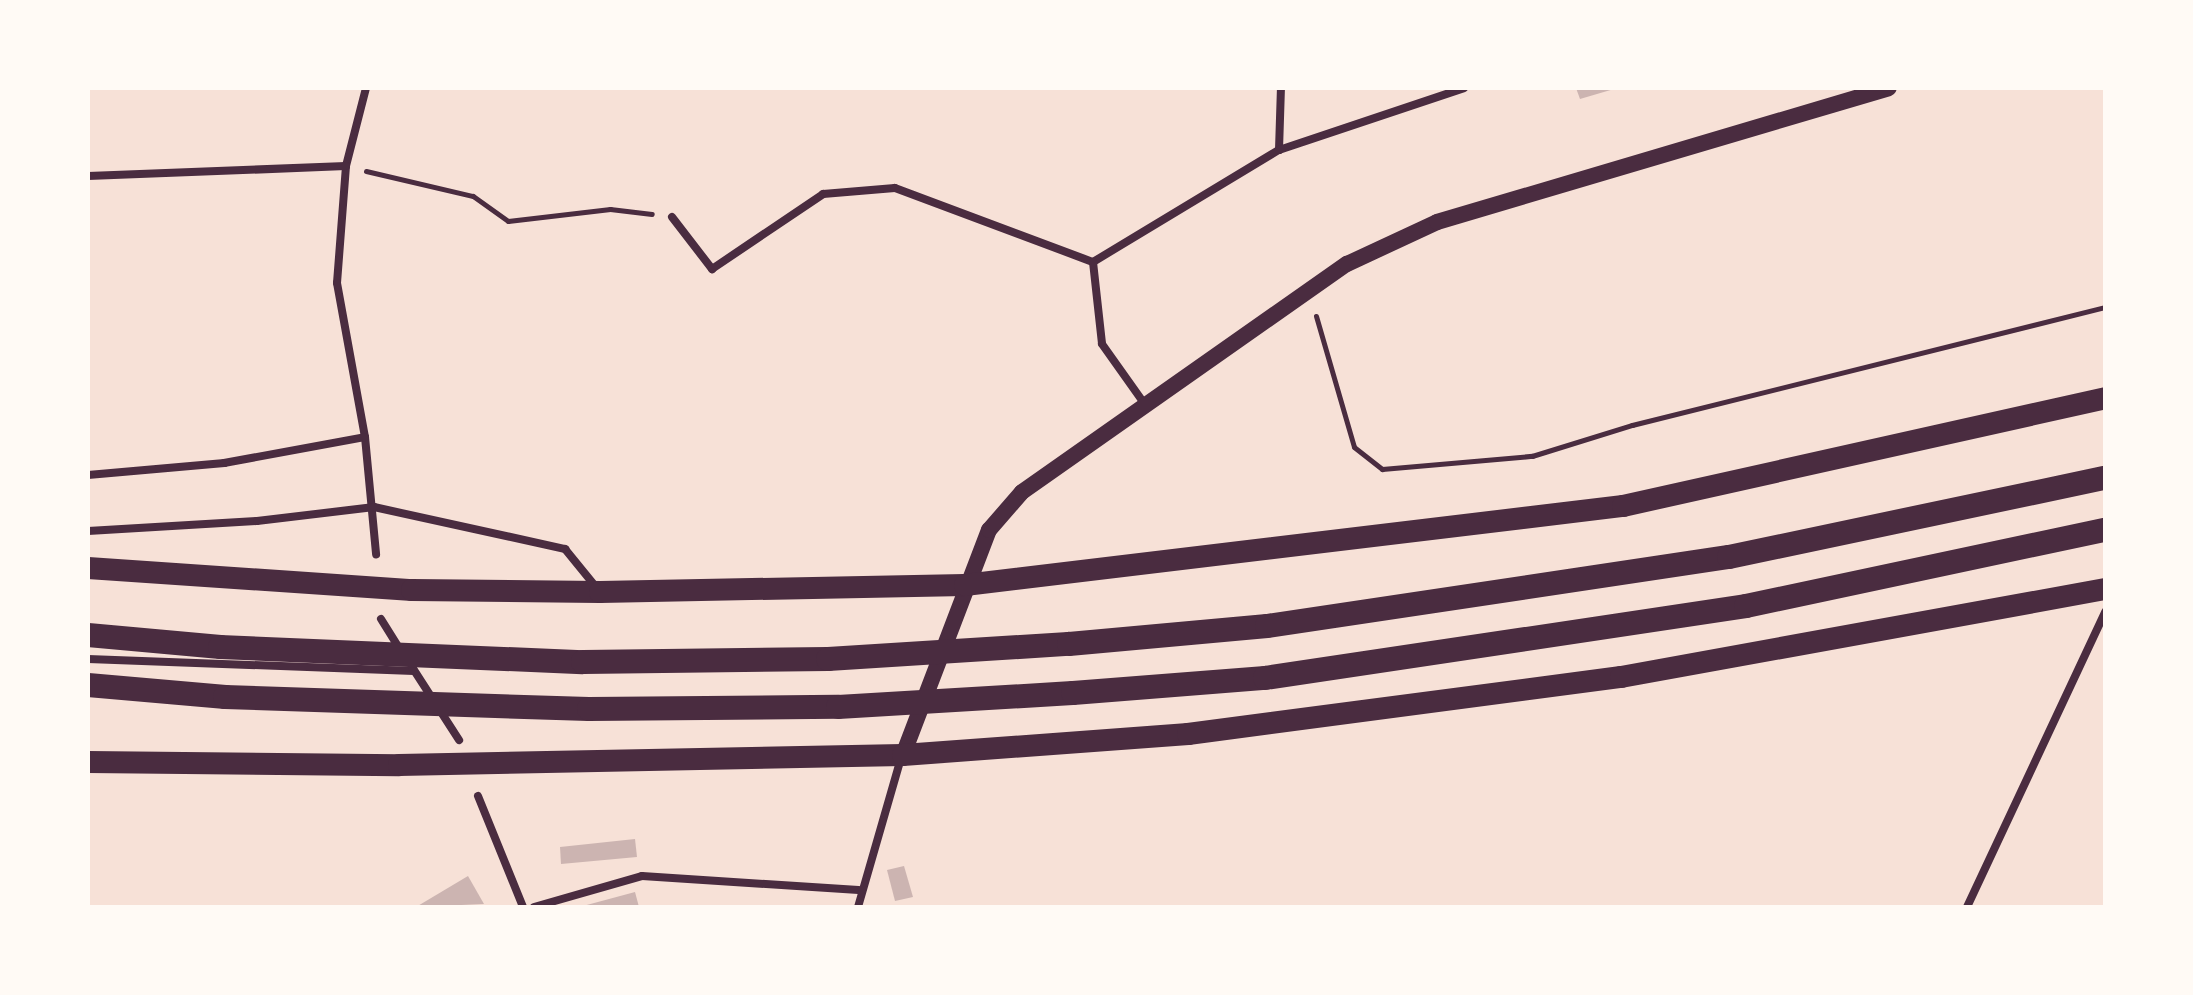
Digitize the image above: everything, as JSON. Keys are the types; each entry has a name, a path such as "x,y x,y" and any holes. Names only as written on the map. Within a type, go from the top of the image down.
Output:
{"highway":[{"path":"88,568 381,588 600,592 965,585 1623,506 2105,398"},
{"path":"88,635 220,647 583,662 828,659 1069,644 1267,626 1729,557 2105,478"},
{"path":"88,685 225,697 589,709 838,707 1265,678 1746,606 2105,530"},
{"path":"88,762 369,766 903,755 1188,734 1621,677 2105,589"}],"main road":[{"path":"903,755 965,585 989,530 1022,492 1347,264 1437,222 1889,88"}],"street":[{"path":"366,88 346,166 337,283 365,437 374,507 376,554"},
{"path":"1279,150 1281,88"},
{"path":"1093,262 1279,150 1464,88"},
{"path":"88,176 346,166"},
{"path":"672,217 712,269 823,194 895,188 1093,262"},
{"path":"1093,262 1102,344 1146,406"},
{"path":"88,475 224,463 365,437"},
{"path":"88,531 257,521 374,507 565,549 600,592"},
{"path":"1967,907 2105,612"},
{"path":"381,619 459,740"},
{"path":"88,659 414,671"},
{"path":"858,907 859,890 903,755"},
{"path":"478,796 523,907"},
{"path":"534,907 642,876 859,890"}],"path":[{"path":"346,166 473,196 508,221 610,209 672,217"},
{"path":"1308,292 1354,447 1382,469 1532,456 1632,425 2105,307"}],"building":[{"path":"1576,88 1614,88 1614,89 1580,99"},
{"path":"635,839 637,857 561,864 560,847"},
{"path":"904,866 913,897 895,901 887,870"},
{"path":"468,876 484,904 416,907"},
{"path":"635,892 639,907 583,907 583,906"}]}
